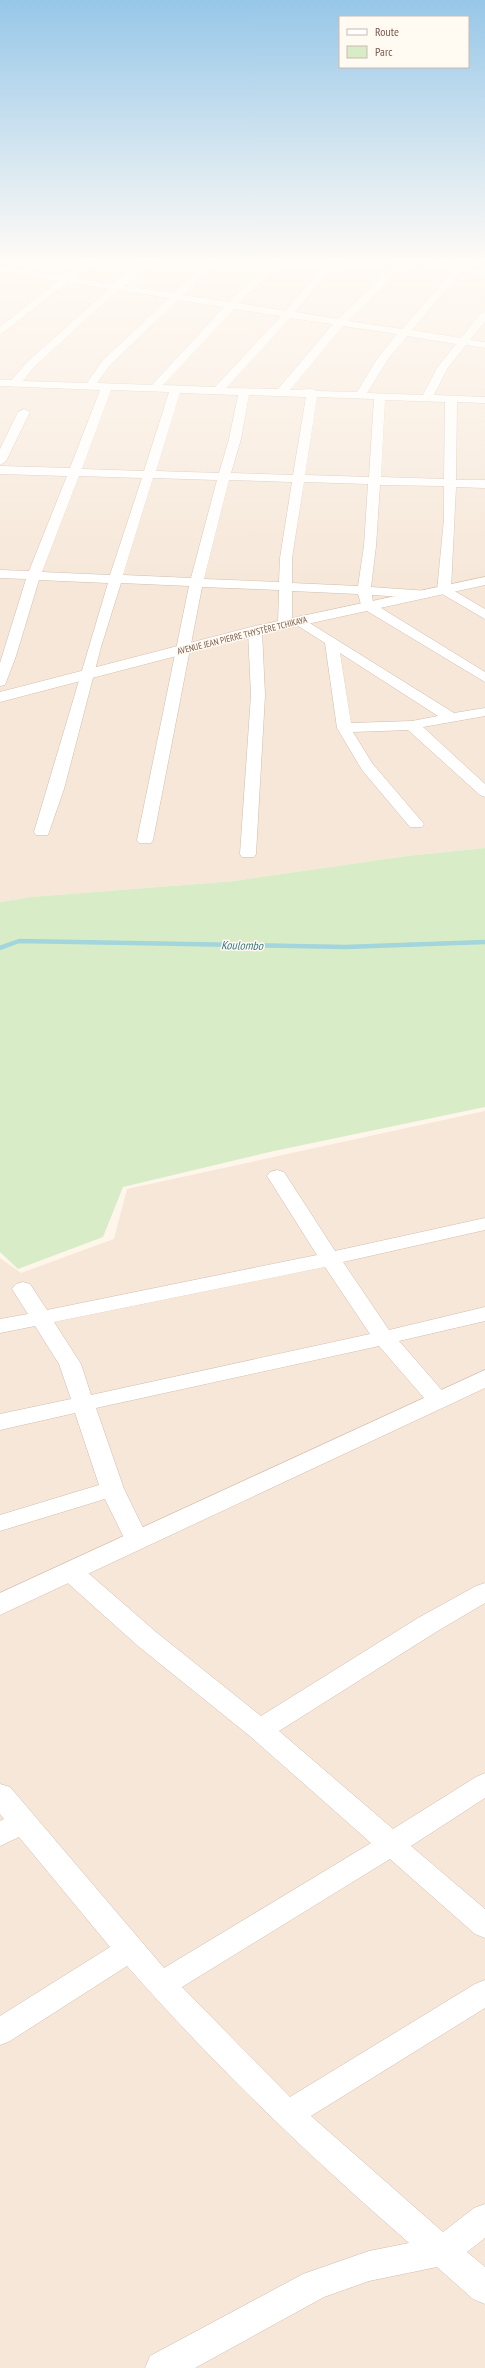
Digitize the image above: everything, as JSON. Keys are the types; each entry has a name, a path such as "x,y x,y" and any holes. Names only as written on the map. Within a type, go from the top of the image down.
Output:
{"street":[{"path":"15,383 27,369"},
{"path":"90,386 102,369"},
{"path":"155,388 173,369"},
{"path":"218,390 238,369"},
{"path":"282,392 302,369"},
{"path":"361,394 378,369"},
{"path":"427,397 442,369"},
{"path":"0,383 312,392 485,400"},
{"path":"0,682 34,575 56,517 76,472 107,386"},
{"path":"42,832 116,580 176,388"},
{"path":"144,840 202,554 235,439 244,390"},
{"path":"312,392 286,558 286,586 292,623 332,643 453,719"},
{"path":"365,597 370,546 380,395"},
{"path":"451,398 451,482 444,591 485,615"},
{"path":"0,461 24,412"},
{"path":"0,470 485,484"},
{"path":"0,574 286,586 365,597 485,678"},
{"name":"AVENUE JEAN PIERRE THYSTÈRE TCHIKAYA","path":"0,697 255,631 292,623 365,597 423,594 444,591 485,581"},
{"path":"248,854 258,696 255,631"},
{"path":"332,643 344,728 362,761 416,824"},
{"path":"0,691 26,690"},
{"path":"344,728 412,725 453,719 485,712"},
{"path":"412,725 485,792"},
{"path":"277,1176 330,1259 384,1338 438,1400"},
{"path":"0,1326 256,1276 485,1224"},
{"path":"23,1289 42,1317 70,1364 112,1489 137,1540"},
{"path":"0,1422 384,1338 485,1314"},
{"path":"0,1605 485,1378"},
{"path":"0,1522 112,1489"},
{"path":"70,1571 148,1639 260,1730 485,1926"},
{"path":"260,1730 427,1625 485,1592"},
{"path":"162,1984 392,1844 485,1784"},
{"path":"0,1795 11,1828 130,1950 217,2045 287,2115 485,2288"},
{"path":"0,2032 130,1950"},
{"path":"287,2115 485,1992"},
{"path":"162,2368 315,2285 369,2266 443,2251 485,2219"}],"shaded area":[{"path":"0,369 485,369 485,848 406,856 234,881 31,897 0,902"},
{"path":"485,1111 485,2368 0,2368 0,1258 21,1273 114,1239 127,1189"}],"green space":[{"path":"485,848 485,1107 274,1151 123,1187 103,1237 18,1269 0,1252 0,902 31,897 234,881 406,856"}],"waterway":[{"name":"Koulombo","path":"0,948 19,941 345,947 485,942"}]}
